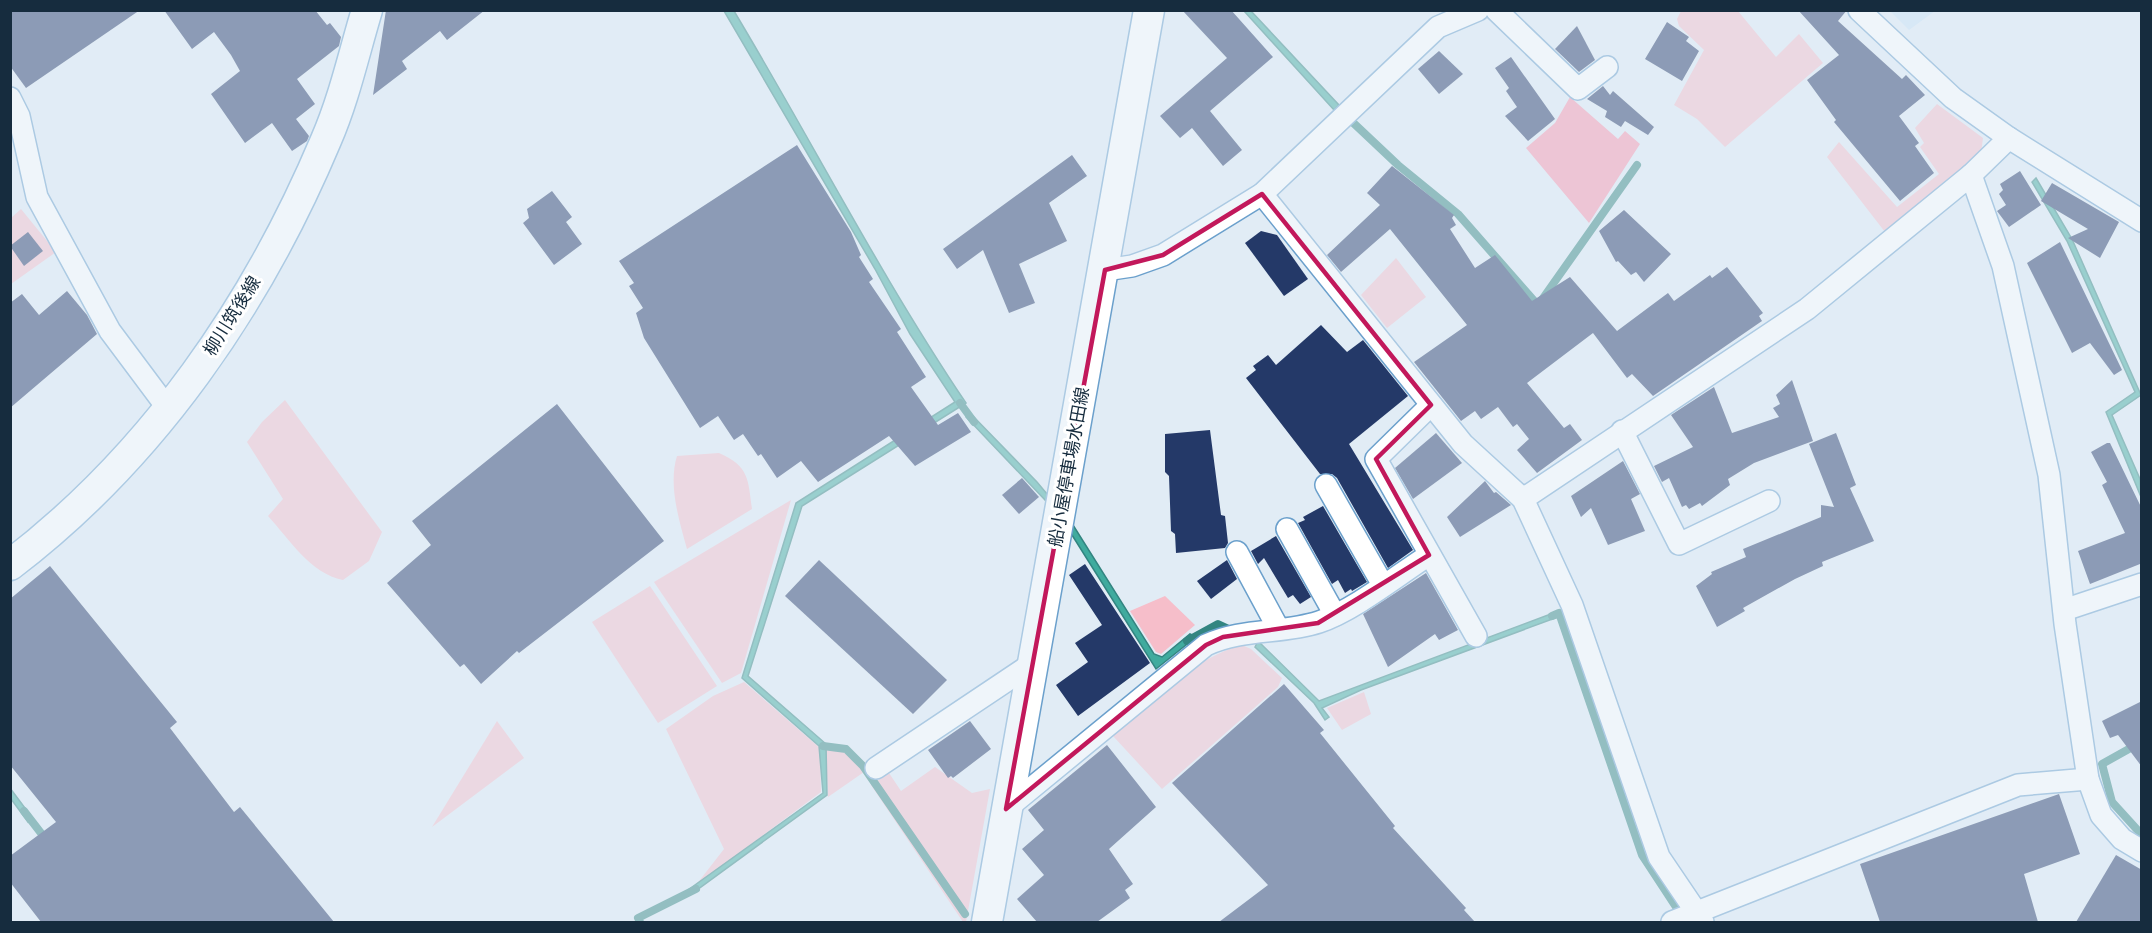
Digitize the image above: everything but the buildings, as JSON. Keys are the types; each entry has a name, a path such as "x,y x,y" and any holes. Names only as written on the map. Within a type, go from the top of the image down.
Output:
{"main road":[{"name":"柳川筑後線","path":"10,565 47,537 96,491 169,410 240,307 288,222 327,139 367,10"},
{"name":"船小屋停車場水田線","path":"987,922 1105,270 1149,10"}],"street":[{"path":"1105,270 1131,266 1163,255 1262,194 1438,27 1478,10"},
{"path":"1496,10 1578,89 1607,67"},
{"path":"1859,10 1953,98 2009,138 2142,221"},
{"path":"10,98 19,116 37,197 110,331 169,410"},
{"path":"1523,499 1807,309 1971,175 2009,138"},
{"path":"1971,175 2003,266 2049,475 2064,610 2088,779 2101,815 2122,839 2142,850"},
{"path":"1262,194 1463,444 1523,499 1572,605 1659,857 1700,918"},
{"path":"1431,405 1376,459 1476,636"},
{"path":"1622,431 1679,544 1769,501"},
{"path":"1326,485 1383,585"},
{"path":"1287,529 1335,615"},
{"path":"1237,552 1278,628"},
{"path":"1006,809 1206,645 1223,637 1318,622 1335,615 1429,555"},
{"path":"2064,610 2142,584"},
{"path":"876,768 1033,663"},
{"path":"1672,922 1700,918 2018,785 2088,779"}],"highlighted area":[{"path":"1262,194 1431,405 1376,459 1429,555 1318,623 1223,637 1206,645 1006,809 1105,270 1163,255"}],"shaded area":[{"path":"724,11 734,11 905,307 966,403 802,506 748,676 826,744 827,795 690,895 688,890 823,793 819,746 742,678 796,503 955,402 910,334 875,269"},
{"path":"1244,11 1251,11 1339,105 1334,110"},
{"path":"1681,11 1738,11 1776,57 1799,34 1823,63 1725,147 1697,119 1674,105 1704,50 1679,26 1677,19"},
{"path":"1890,11 1935,11 1909,30"},
{"path":"1570,97 1618,139 1625,131 1640,144 1589,223 1526,148 1555,123"},
{"path":"1937,104 1983,138 1981,153 1949,183 1885,232 1827,157 1839,142 1897,207 1939,174 1920,147 1924,143 1915,128"},
{"path":"2036,178 2072,239 2141,395 2112,415 2140,479 2141,497 2106,412 2135,392 2067,241 2032,182"},
{"path":"21,209 56,252 11,284 11,218"},
{"path":"1396,258 1426,297 1387,328 1361,295"},
{"path":"285,400 382,532 369,561 343,580 321,571 311,563 268,516 283,499 247,442 262,422"},
{"path":"969,412 1037,482 1073,525 1154,654 1162,657 1190,634 1196,637 1156,669 1072,535 1045,500 966,417"},
{"path":"719,453 742,469 748,482 752,509 687,549 674,491 677,456"},
{"path":"791,500 741,673 722,683 654,582"},
{"path":"650,586 717,686 658,723 592,622"},
{"path":"1165,596 1195,625 1161,654 1156,652 1130,611"},
{"path":"1564,609 1566,614 1361,690 1322,708 1329,717 1325,720 1314,703 1255,647 1258,641 1319,701"},
{"path":"1242,645 1251,649 1282,678 1278,687 1162,789 1113,736 1189,671 1206,660"},
{"path":"744,682 820,748 821,792 696,885 724,849 666,729 713,696"},
{"path":"1364,692 1371,714 1342,730 1327,708"},
{"path":"497,721 524,758 432,827"},
{"path":"826,750 844,752 864,772 828,797"},
{"path":"935,767 972,793 990,789 966,922 963,922 871,785 889,773 901,791"},
{"path":"10,788 31,816 28,822 11,799"}],"waterway":[{"path":"1346,116 1398,165 1458,214 1536,303 1541,301 1637,165"},
{"path":"960,403 974,422"},
{"path":"1552,616 1559,613 1642,855 1682,916"},
{"path":"1187,641 1218,624 1233,631"},
{"path":"2136,745 2102,764 2112,802 2142,835"},
{"path":"823,746 846,749 863,766 965,914"},
{"path":"24,811 44,837"},
{"path":"640,922 638,918 696,889"}]}
